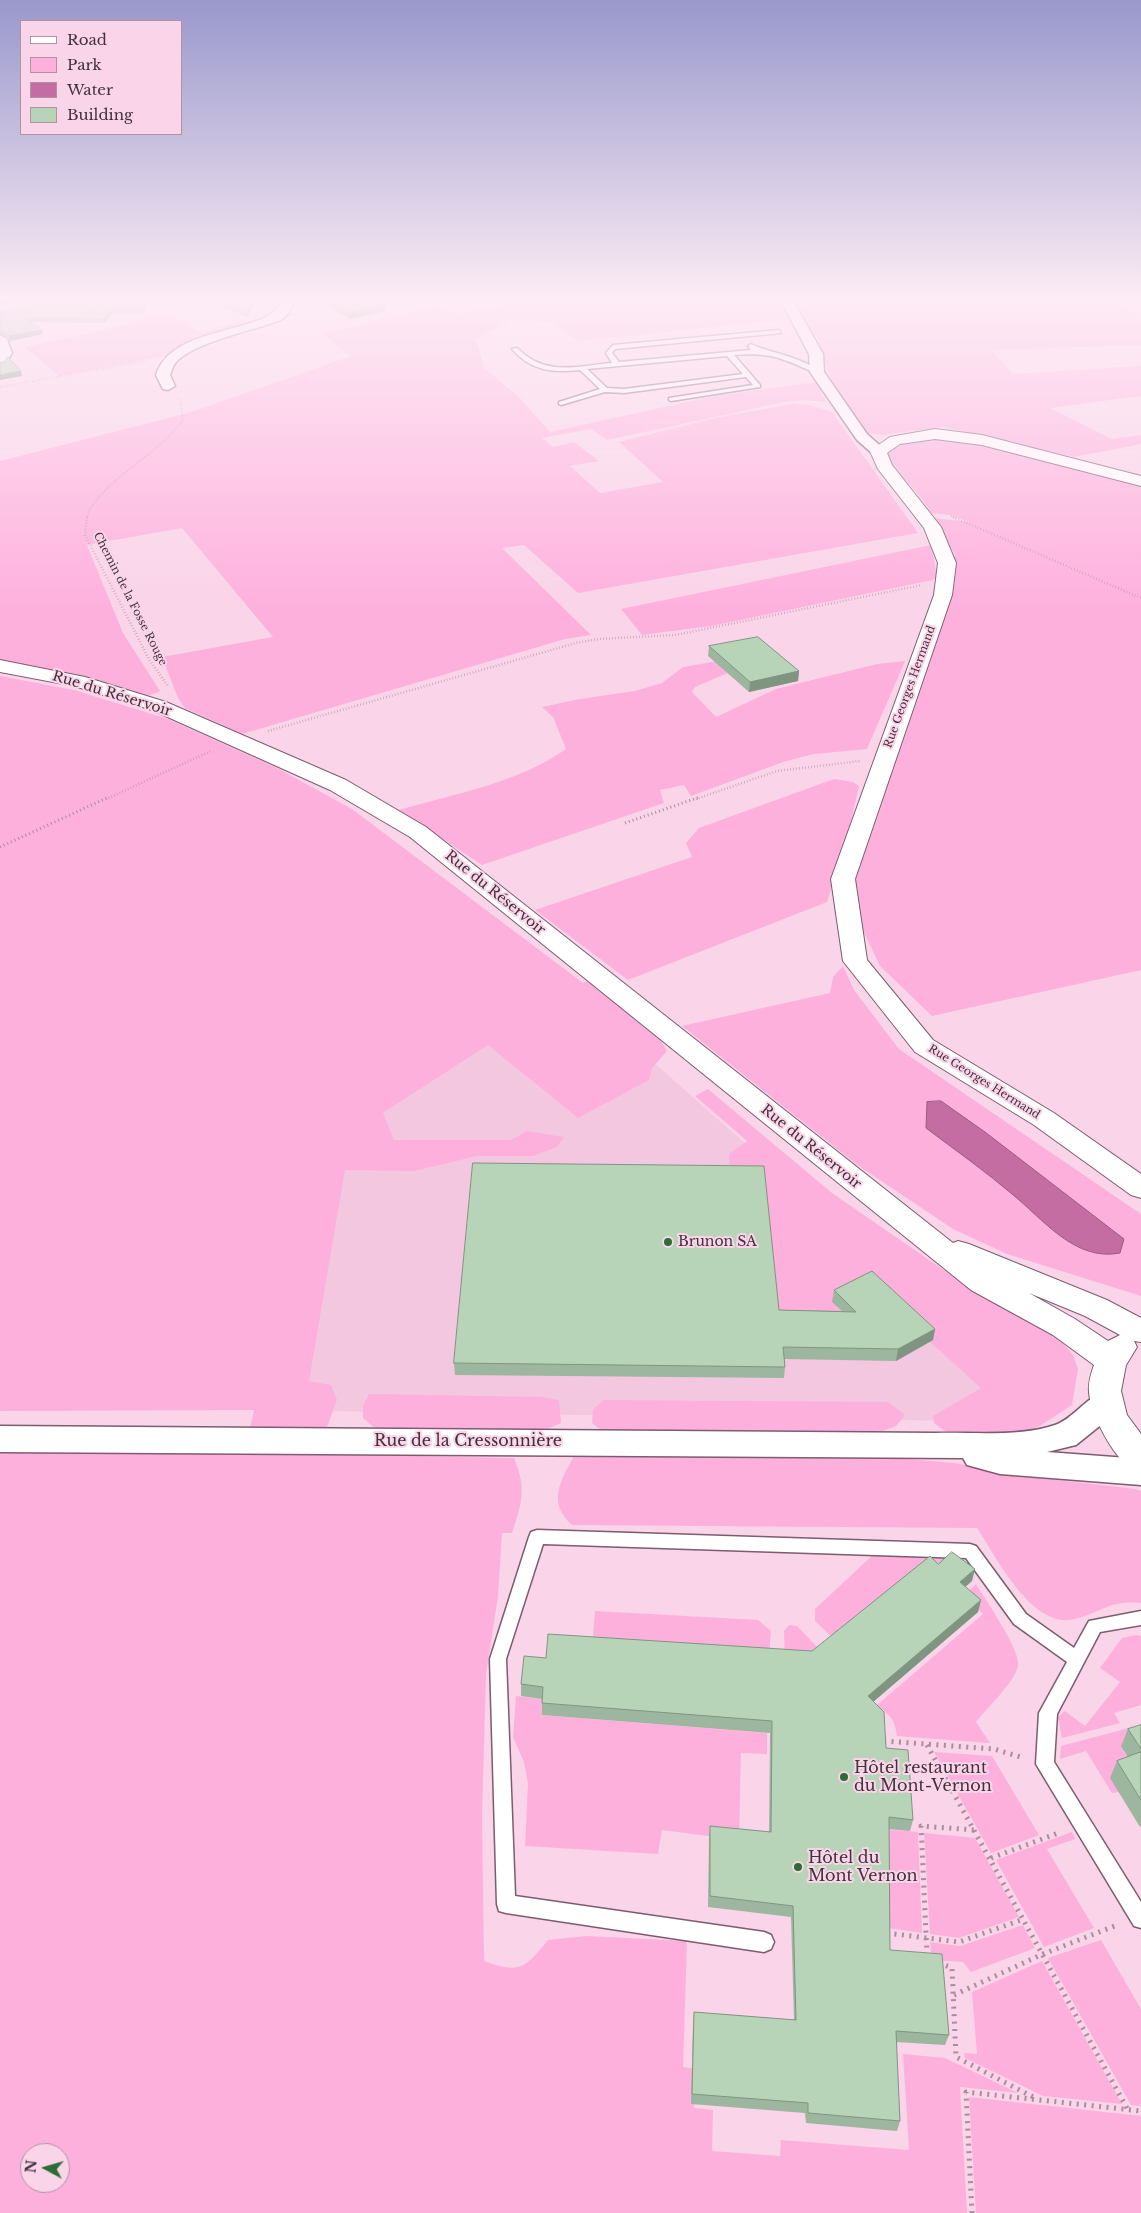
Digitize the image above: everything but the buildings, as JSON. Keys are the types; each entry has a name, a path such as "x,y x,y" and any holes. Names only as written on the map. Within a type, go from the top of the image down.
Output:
{"street":[{"path":"838,402 862,437 878,451 896,440 934,434 982,440 1141,480"},
{"name":"Rue Georges Hermand","path":"878,451 884,466 932,527 946,563 943,595 843,878 855,961 924,1046 1044,1119 1141,1171"},
{"name":"Rue du Réservoir","path":"0,666 78,681 160,706 338,785 418,832 924,1238 982,1282 1083,1338 1110,1360"},
{"name":"Rue Georges Hermand","path":"1044,1119 1141,1188"},
{"name":"Rue du Réservoir","path":"924,1238 1096,1308 1140,1331"},
{"path":"1140,1331 1125,1341 1110,1360 1104,1378 1106,1403 1110,1416 1122,1437 1141,1457"},
{"name":"Rue de la Cressonnière","path":"0,1439 936,1446 1019,1444 1065,1436 1106,1403"},
{"name":"Rue de la Cressonnière","path":"936,1446 1000,1461 1141,1472"}],"lane":[{"path":"764,1942 506,1904 498,1659 537,1537 970,1551 1020,1619 1077,1660"},
{"path":"1140,1918 1045,1764 1048,1713 1095,1626 1141,1618"}],"path":[{"name":"Chemin de la Fosse Rouge","path":"160,706 172,692 150,661 86,535 88,510 114,482 163,442 183,420 180,402"},
{"path":"922,514 956,517 1141,598"},
{"path":"0,847 237,740 576,643 599,639 675,635 945,580"},
{"path":"626,823 777,771 866,760 886,753"},
{"path":"883,1741 994,1749 1045,1764"},
{"path":"927,1745 991,1858 1128,2110"},
{"path":"991,1858 1083,1824"},
{"path":"975,1830 920,1826 926,1938 931,1963 952,1968 956,2057 1037,2100"},
{"path":"954,1994 1043,1954 1140,1918"},
{"path":"887,1933 960,1942 1024,1919"},
{"path":"972,2213 966,2092 1141,2111"}],"shaded area":[{"path":"572,990 998,1365 967,1421 254,1410 300,1167"}],"green space":[{"path":"219,402 524,402 550,432 686,402 783,402 607,440 591,429 542,438 553,447 574,442 599,461 570,466 600,493 663,482 619,442 716,418 792,404 810,405 832,412 918,533 578,593 524,545 502,548 591,635 565,639 242,734 185,708 178,698 162,657 273,637 182,528 87,545 123,633 160,691 148,696 74,675 29,665 0,663 0,461 188,413"},
{"path":"843,402 1093,402 1050,408 1112,439 1141,435 1141,444 1074,457 944,427 883,435 865,433"},
{"path":"924,439 964,441 1141,485 1141,970 932,1016 880,966 862,928 852,889 858,861 952,587 955,554 933,518 970,522 950,515 931,513 923,500 887,458 888,451 908,441"},
{"path":"931,545 937,576 933,580 711,626 642,635 621,609"},
{"path":"776,651 785,660 730,672 695,687 692,692 716,717 776,689 877,664 905,661 867,749 814,754 786,761 691,796 684,785 660,790 664,803 482,865 399,810 507,779 547,761 566,749 553,717 542,707 635,691 662,683 683,667"},
{"path":"0,676 74,690 168,719 275,767 352,809 583,983 591,979 657,1034 667,1051 652,1068 649,1080 578,1118 488,1045 383,1113 394,1140 511,1140 527,1131 564,1137 557,1147 533,1156 477,1156 414,1171 345,1170 309,1381 331,1385 337,1400 327,1427 250,1428 254,1410 0,1411"},
{"path":"834,779 853,782 859,786 848,834 827,902 628,980 535,910 692,857 686,843 699,828"},
{"path":"843,966 854,990 899,1049 1141,1214 1141,1296 1007,1254 953,1229 856,1164 682,1026 830,993 833,977"},
{"path":"708,1089 832,1193 980,1295 1055,1334 1073,1355 1078,1369 1072,1405 1038,1427 1016,1433 946,1432 934,1423 933,1416 981,1388 930,1342 933,1340 854,1323 777,1322 730,1177 729,1154 747,1141 695,1096"},
{"path":"369,1394 542,1397 559,1400 561,1423 540,1432 383,1430 375,1428 363,1418 363,1406"},
{"path":"603,1400 888,1402 905,1415 896,1426 880,1432 602,1431 592,1423 593,1410"},
{"path":"0,1448 514,1458 521,1479 522,1496 512,1533 502,1533 498,1596 486,1674 482,1815 484,1961 514,1968 527,1963 548,1940 586,1936 687,1941 683,2067 696,2069 694,2108 713,2110 712,2151 780,2156 781,2140 909,2150 903,2054 945,2058 1018,2093 960,2087 967,2213 0,2213"},
{"path":"607,1454 898,1458 954,1463 1040,1478 1136,1489 1141,1491 1141,1603 1121,1603 1075,1619 1059,1619 1044,1614 1017,1589 977,1528 572,1525 564,1516 558,1500 558,1492 564,1475 574,1456"},
{"path":"876,1552 944,1554 971,1572 972,1581 950,1564 837,1642 815,1621 815,1609"},
{"path":"976,1584 1009,1638 1018,1659 1018,1666 1011,1680 976,1722 990,1743 897,1736 891,1718 876,1706 983,1614 964,1595"},
{"path":"595,1611 758,1620 771,1631 769,1660 592,1649"},
{"path":"789,1625 797,1626 823,1653 785,1661 784,1631"},
{"path":"1136,1635 1141,1636 1141,1705 1114,1713 1120,1723 1062,1738 1058,1717 1065,1711 1085,1726 1120,1682 1100,1668 1122,1638"},
{"path":"516,1696 543,1699 542,1715 767,1733 767,1754 741,1753 739,1840 662,1830 658,1854 525,1846 528,1784 524,1762 513,1737"},
{"path":"1129,1728 1135,1746 1134,1761 1129,1776 1119,1792 1112,1793 1086,1751 1060,1759 1061,1746"},
{"path":"934,1752 992,1756 1039,1835 991,1853"},
{"path":"886,1829 918,1832 922,1933 888,1928"},
{"path":"1072,1832 1075,1839 1047,1849 1094,1928 1044,1947 996,1860"},
{"path":"924,1833 975,1838 1019,1917 959,1938 930,1934"},
{"path":"1023,1925 1035,1948 971,1972 963,1962 932,1960 930,1942 960,1946"},
{"path":"1101,1940 1141,2009 1141,2106 1131,2105 1048,1958"},
{"path":"1042,1961 1122,2104 1043,2096 965,2058 964,2053 977,2054 972,1992"},
{"path":"969,2097 1141,2116 1141,2213 976,2213"}],"water":[{"path":"941,1101 985,1132 1124,1239 1120,1253 1104,1254 1088,1251 1074,1245 1048,1226 1002,1185 926,1128 927,1102"}],"place":[{"name":"Brunon SA","path":"668,1242"},
{"name":"Hôtel restaurant du Mont-Vernon","path":"844,1777"},
{"name":"Hôtel du Mont Vernon","path":"798,1867"}]}
